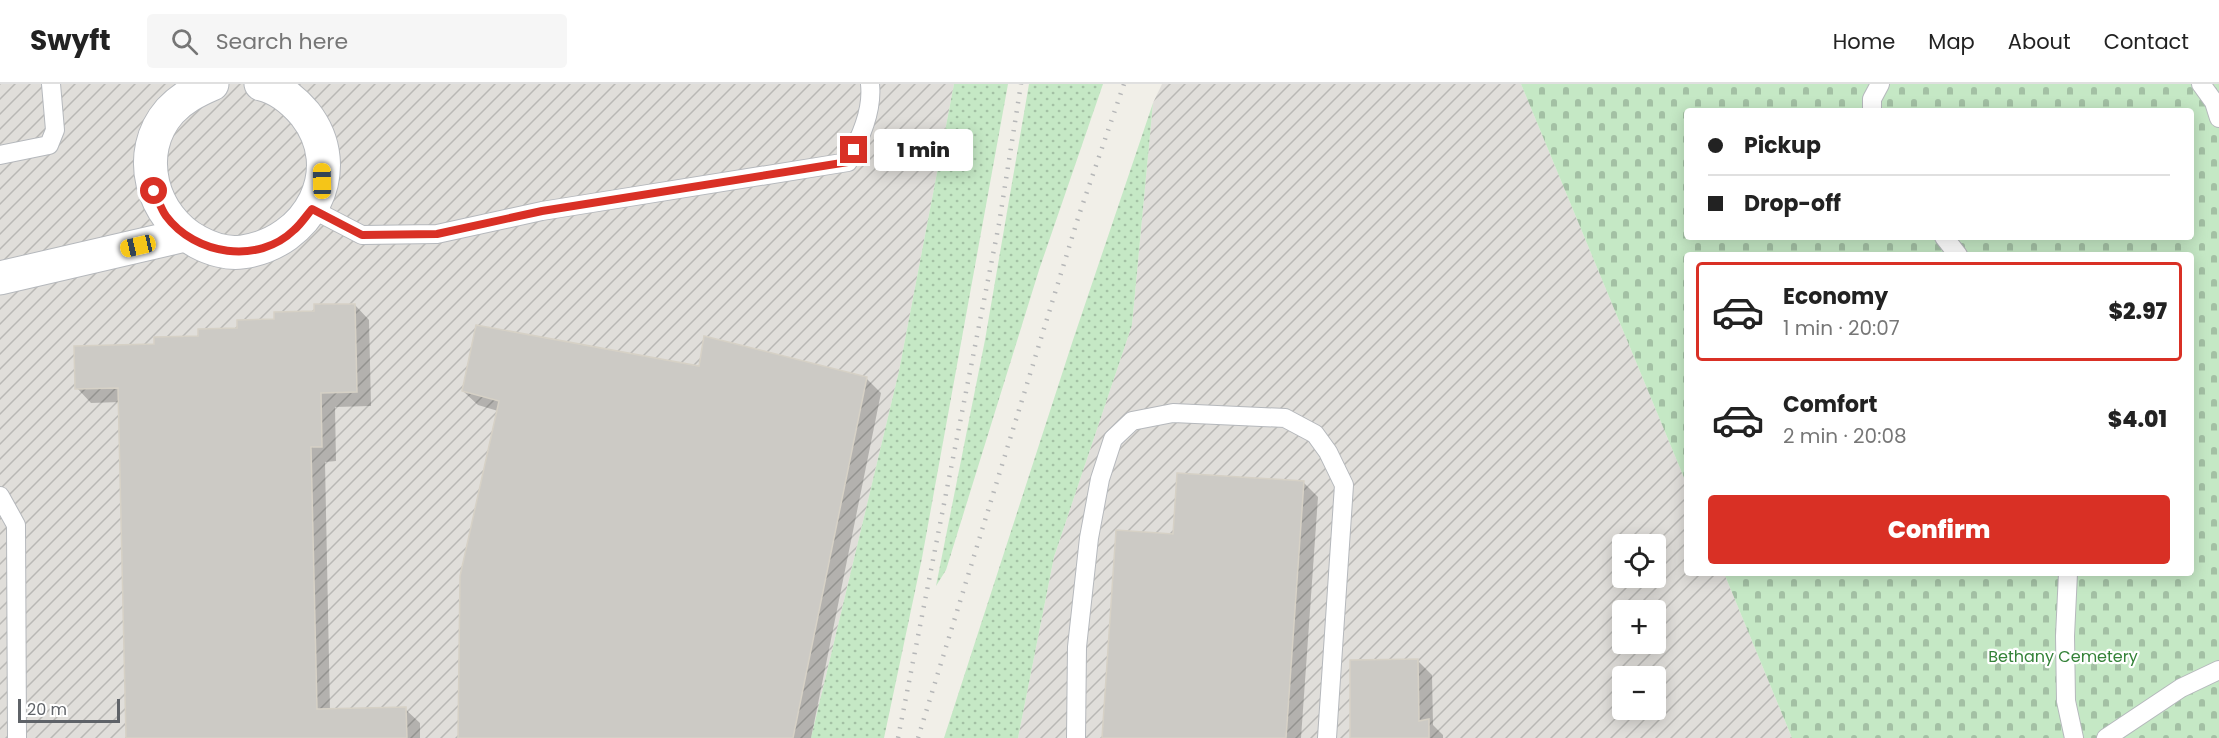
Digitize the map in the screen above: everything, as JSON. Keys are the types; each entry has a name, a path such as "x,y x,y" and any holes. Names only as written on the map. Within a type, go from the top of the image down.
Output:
{"street":[{"path":"212,84 190,94 169,112 156,136 151,163 154,191 165,216 185,235 211,249 240,252 268,246 294,231 312,209 322,181 322,152 313,124 281,88"},
{"path":"0,278 185,235"}],"lane":[{"path":"0,155 49,145 55,130 51,84"},
{"path":"312,209 362,235 437,234 542,211 848,162 860,139 871,98 870,84"},
{"path":"1872,108 1872,99 1880,84"},
{"path":"2201,84 2214,102 2219,118"},
{"path":"1946,240 1956,252"},
{"path":"1076,738 1077,647 1089,538 1103,469 1113,439 1132,421 1173,413 1285,418 1315,434 1328,452 1344,485 1327,738"},
{"path":"0,496 16,525 17,738"},
{"path":"2068,576 2065,636 2066,701 2074,738"},
{"path":"2106,738 2181,688 2219,670"}],"shaded area":[{"path":"0,84 954,84 899,371 811,738 0,738"},
{"path":"1162,84 1521,84 1684,478 1684,576 1725,576 1792,738 1018,738 1054,557 1132,325 1153,103"}],"green space":[{"path":"954,84 1008,84 922,558 884,738 811,738 899,371"},
{"path":"1029,84 1103,84 1039,270 946,570 936,586 985,340"},
{"name":"Bethany Cemetery","path":"1521,84 2219,84 2219,738 1792,738 1725,576 2194,576 2194,252 1684,252 1684,478"},
{"path":"1153,103 1132,325 1054,557 1018,738 944,738 1073,340"}],"building":[{"path":"314,304 355,304 357,392 321,393 322,447 311,447 317,709 406,707 407,738 126,738 118,388 75,389 74,346 154,344 154,337 198,336 198,329 237,328 237,320 274,319 274,312 314,311"},
{"path":"476,325 699,366 704,336 867,377 793,738 458,738 460,576 499,401 462,391"},
{"path":"1177,473 1304,481 1286,738 1102,738 1116,530 1173,534"},
{"path":"1418,659 1419,721 1429,719 1429,738 1350,738 1350,660"}],"railway":[{"path":"898,738 999,224 1021,84"},
{"path":"918,738 1079,215 1124,84"}],"route":[{"path":"154,191 165,216 185,235 211,249 240,252 268,246 294,231 312,209 362,235 437,234 542,211 848,162 854,150"}]}
